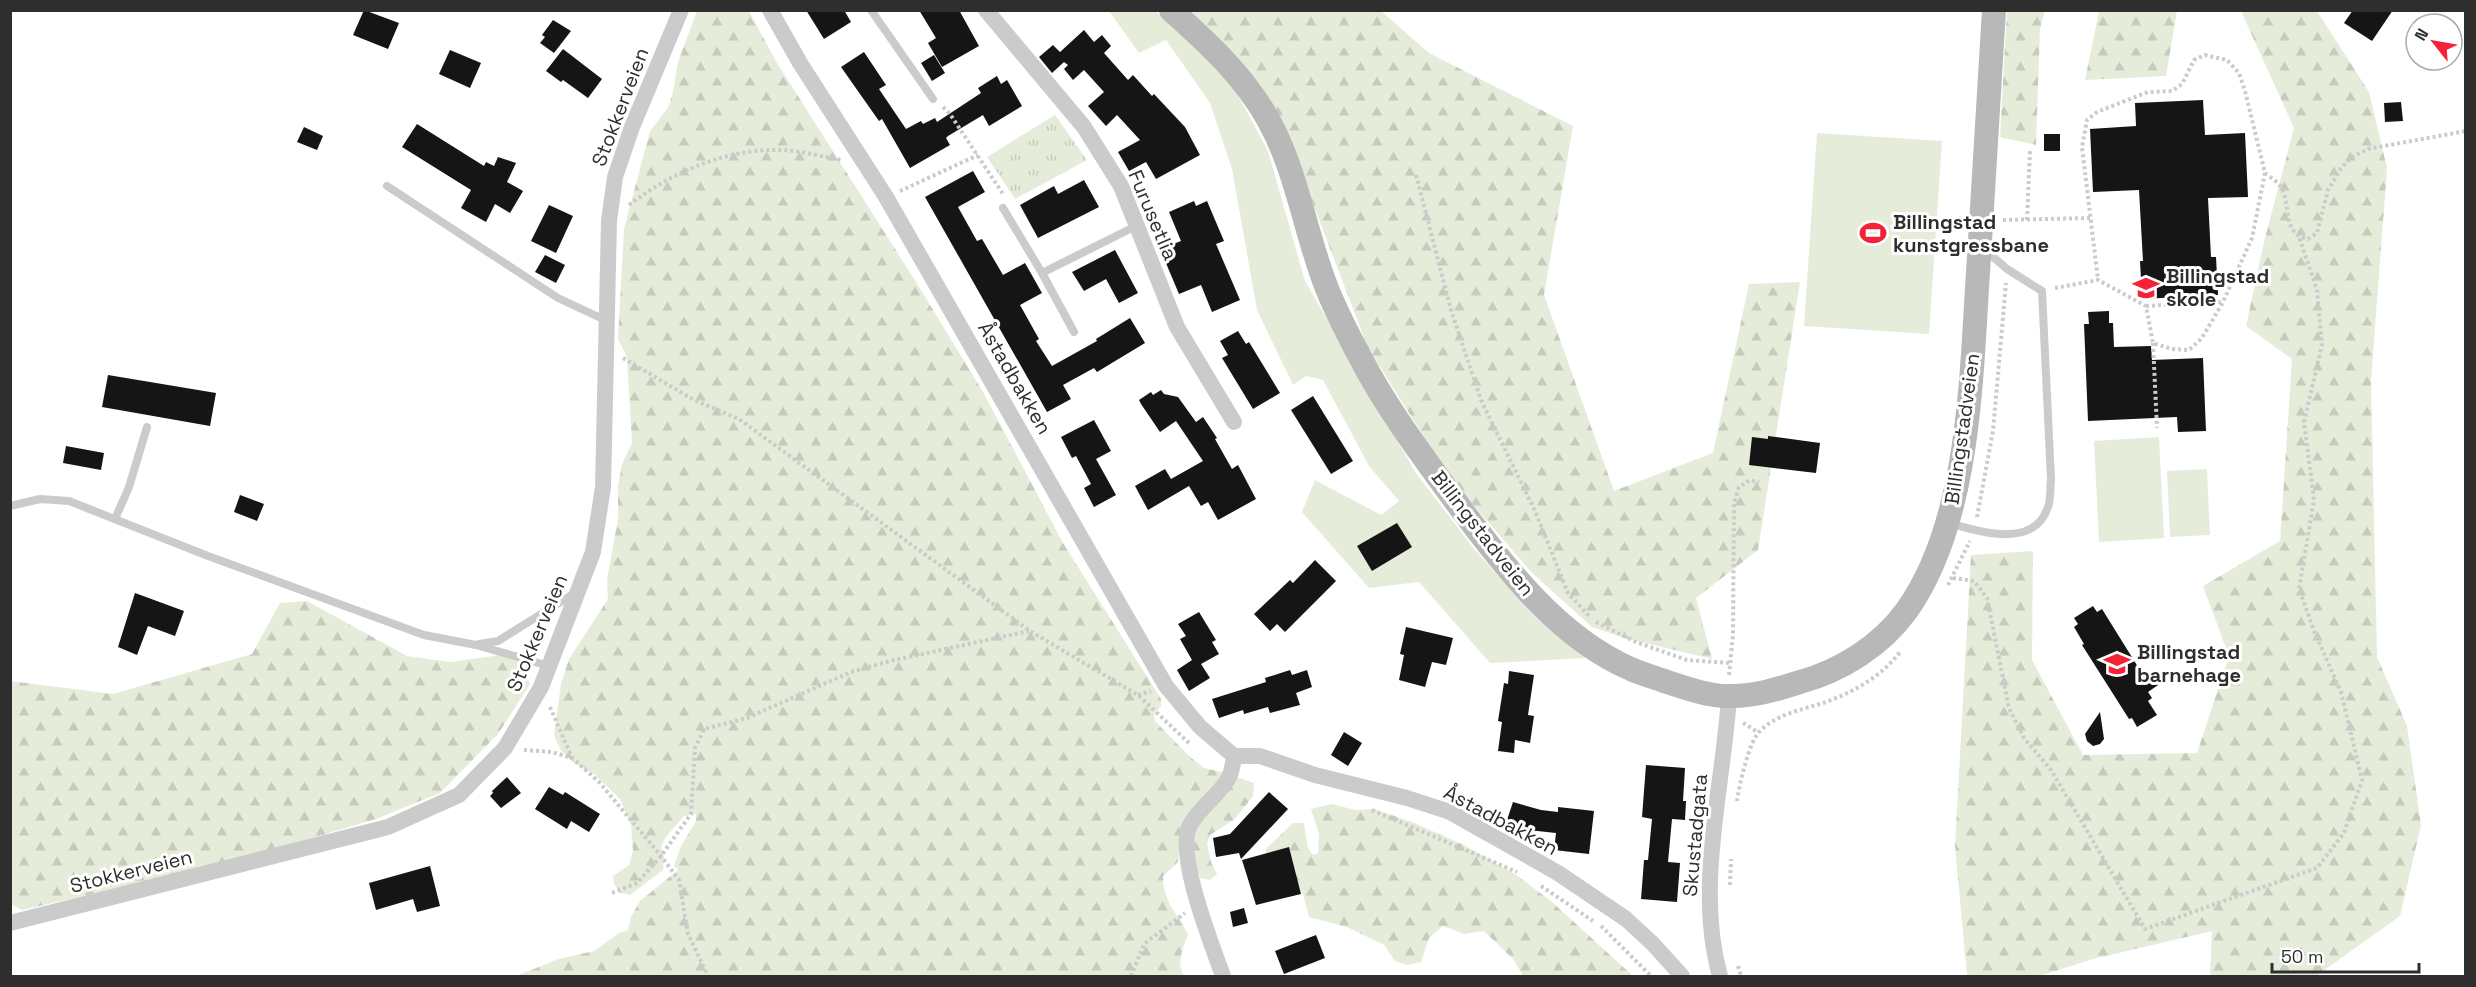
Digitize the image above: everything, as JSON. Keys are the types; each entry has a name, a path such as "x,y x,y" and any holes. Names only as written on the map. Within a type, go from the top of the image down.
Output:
{"main road":[{"name":"Billingstadveien","path":"1171,10 1229,65 1268,119 1281,147 1326,287 1360,359 1406,434 1489,547 1532,597 1583,640 1628,668 1685,688 1729,697 1764,693 1825,675 1873,646 1906,612 1930,569 1947,523 1964,442 1972,371 1994,10"}],"street":[{"name":"Stokkerveien","path":"10,922 388,827 459,795 505,748 541,687 593,552 603,487 609,220 618,167 632,127 681,10"},
{"name":"Åstadbakken","path":"770,10 886,197 1166,686 1200,727 1234,756 1260,756 1315,775 1407,798 1450,812 1558,873 1626,919 1682,976"},
{"name":"Furusetlia","path":"986,10 1084,127 1121,186 1177,327 1234,422"},
{"name":"Skustadgata","path":"1720,976 1711,931 1710,880 1729,697"},
{"path":"1223,976 1186,858 1187,831 1195,816 1229,777 1234,756"}],"lane":[{"path":"871,10 933,99"},
{"path":"387,186 558,298 607,321"},
{"path":"1003,208 1074,332"},
{"path":"1042,273 1136,226"},
{"path":"1947,523 1975,530 2023,534 2039,524 2048,507 2051,479 2042,291 2007,269 1980,245"},
{"path":"115,519 129,486 147,427"},
{"path":"10,506 40,499 69,501 208,556 424,635 476,645 549,666"},
{"path":"476,645 498,641 578,591"}],"path":[{"path":"2097,280 2082,147 2087,120 2097,112 2148,92 2172,91 2182,84 2194,60 2205,55 2228,60 2239,73 2265,173 2252,238 2223,302 2202,338 2189,350 2172,349 2153,343"},
{"path":"933,99 950,114 978,155 1006,199 1003,208"},
{"path":"2265,173 2282,187 2290,229 2300,237 2308,239 2317,233 2328,190 2352,157 2368,149 2466,131"},
{"path":"609,220 641,196 698,165 741,153 783,150 865,164"},
{"path":"2027,220 2031,151"},
{"path":"886,197 978,155"},
{"path":"1416,175 1451,310 1481,400 1535,511 1568,593 1593,620 1636,642 1687,660 1729,663"},
{"path":"1996,220 2090,218"},
{"path":"1953,578 1974,581 1987,598 2009,708 2024,738 2050,770 2145,929 2317,868 2344,833 2362,780 2341,693 2314,632 2299,589 2305,565 2314,500 2304,422 2322,345 2318,290 2300,237"},
{"path":"1947,587 1975,530 1994,431 2007,269"},
{"path":"2042,291 2097,280 2146,306 2223,302"},
{"path":"2146,306 2153,343 2157,428"},
{"path":"607,349 694,400 739,419 1030,631 1138,695 1186,742 1196,747"},
{"path":"1729,697 1729,663 1733,635 1734,503 1739,487 1750,480 1760,482"},
{"path":"612,893 637,883 661,856 692,814 695,748 704,729 747,718 851,672 890,661 1030,631"},
{"path":"1736,810 1741,777 1758,732 1785,714 1859,688 1902,650"},
{"path":"541,687 572,758 599,782 679,880 688,934 708,976"},
{"path":"505,748 552,752 572,758"},
{"path":"1365,806 1520,874"},
{"path":"1730,896 1732,854"},
{"path":"1538,884 1604,928 1651,976"},
{"path":"1131,976 1144,944 1198,902"},
{"path":"1735,957 1741,976"}],"green space":[{"path":"697,11 749,11 777,63 983,392 1063,543 1161,699 1161,706 1154,714 1155,721 1204,768 1254,783 1253,796 1235,819 1210,835 1207,843 1211,862 1217,874 1210,880 1201,878 1194,868 1184,841 1179,847 1178,862 1163,876 1165,893 1171,907 1188,934 1180,961 1184,976 516,976 559,959 594,951 619,933 628,930 631,917 640,901 678,870 674,866 681,846 696,821 696,814 684,816 665,838 661,848 664,858 663,870 630,895 621,893 614,884 613,876 629,865 633,851 631,825 620,799 594,774 574,763 560,749 554,735 561,684 569,659 608,599 607,580 618,519 618,486 622,464 632,443 627,357 618,339 624,229 650,131 668,108 678,62"},
{"path":"1109,11 1155,11 1181,32 1234,88 1268,151 1305,281 1416,473 1475,550 1535,617 1586,658 1490,663 1419,582 1369,588 1302,512 1315,480 1381,515 1399,501 1369,466 1323,380 1306,376 1293,385 1257,310 1232,169 1210,103 1166,40 1139,53"},
{"path":"1187,11 1381,11 1429,53 1573,126 1544,295 1614,491 1713,453 1749,284 1800,282 1758,550 1696,598 1712,659 1624,638 1592,627 1531,572 1448,475 1368,348 1291,146 1259,83"},
{"path":"2007,11 2045,11 2040,28 2036,145 2000,137"},
{"path":"2099,11 2177,11 2166,76 2085,80"},
{"path":"2241,11 2317,11 2369,92 2387,168 2371,381 2377,657 2407,726 2421,825 2400,916 2316,976 2210,976 2212,931 2093,959 2040,976 1967,976 1955,846 1971,555 2033,551 2032,660 2083,755 2197,753 2229,656 2203,586 2280,541 2292,359 2246,326 2264,242 2294,128"},
{"path":"1055,115 1087,160 1015,199 987,157"},
{"name":"Billingstad kunstgressbane","path":"1817,133 1942,141 1929,334 1804,326"},
{"path":"2159,437 2164,538 2099,542 2094,441"},
{"path":"2207,469 2210,535 2170,537 2167,471"},
{"path":"307,601 407,656 450,662 501,655 517,657 530,684 498,734 440,793 376,819 231,862 22,910 10,904 10,681 113,694 252,654 280,603"},
{"path":"1331,804 1356,810 1374,809 1412,822 1464,845 1515,874 1552,902 1633,976 1523,976 1514,960 1484,931 1464,934 1443,926 1429,938 1421,962 1407,965 1395,961 1384,945 1347,927 1309,917 1303,894 1292,875 1263,865 1267,848 1293,823 1304,823 1308,848 1313,855 1318,853 1319,834 1311,809"}],"building":[{"path":"364,10 399,23 388,49 353,35"},
{"path":"806,10 844,10 851,22 824,39"},
{"path":"919,10 959,10 979,46 942,67 928,43 936,38"},
{"path":"2353,10 2393,10 2372,41 2344,23"},
{"path":"553,20 571,31 554,53 540,43 545,37 542,35"},
{"path":"1084,30 1094,42 1102,35 1111,46 1104,53 1128,80 1133,75 1152,96 1154,94 1185,127 1200,155 1156,179 1146,162 1129,171 1118,152 1140,140 1117,115 1106,126 1088,106 1104,92 1084,70 1073,80 1064,69 1068,65 1064,62 1052,73 1039,57 1053,45 1060,52"},
{"path":"563,49 602,79 588,98 546,71"},
{"path":"450,50 481,63 470,88 439,74"},
{"path":"864,52 886,85 879,89 906,129 921,121 923,124 935,118 937,122 981,93 978,88 997,76 1001,84 1007,80 1022,106 989,126 983,115 948,136 946,138 950,145 910,168 882,119 879,121 841,67"},
{"path":"934,55 945,73 932,81 921,63"},
{"path":"2203,100 2205,135 2245,133 2248,197 2208,198 2211,257 2216,257 2218,295 2142,299 2140,261 2143,261 2139,190 2093,192 2090,129 2136,126 2135,103"},
{"path":"2401,102 2403,121 2385,122 2384,103"},
{"path":"417,124 484,166 486,162 494,166 498,157 516,163 507,182 523,191 510,213 495,204 486,222 461,208 471,190 402,147"},
{"path":"304,127 323,136 317,150 297,142"},
{"path":"2044,134 2060,134 2060,151 2044,151"},
{"path":"973,171 985,192 958,207 977,241 982,239 1003,275 1025,263 1042,293 1020,305 1039,339 1036,341 1052,366 1097,341 1096,339 1130,318 1145,343 1097,372 1094,368 1063,385 1071,399 1047,412 925,197"},
{"path":"1084,180 1099,207 1038,238 1020,205 1054,186 1058,194"},
{"path":"1194,201 1196,206 1207,201 1224,241 1216,244 1240,300 1212,312 1201,285 1179,294 1160,249 1181,241 1169,212"},
{"path":"549,205 573,216 556,253 531,241"},
{"path":"1115,250 1138,293 1119,303 1106,279 1084,291 1072,272"},
{"path":"545,255 565,265 556,283 535,272"},
{"path":"2109,311 2109,323 2113,323 2114,347 2151,346 2152,360 2203,358 2206,431 2178,432 2177,417 2088,421 2084,324 2089,324 2088,312"},
{"path":"1238,331 1246,344 1249,342 1280,393 1253,409 1222,358 1228,355 1220,341"},
{"path":"108,375 216,393 210,426 102,407"},
{"path":"1161,390 1164,394 1178,397 1196,422 1203,417 1217,438 1215,439 1232,469 1238,465 1256,499 1218,520 1208,502 1201,506 1189,486 1148,510 1135,486 1165,469 1171,479 1203,461 1176,421 1160,432 1141,404 1139,400 1151,392 1153,395"},
{"path":"1313,396 1353,461 1331,474 1291,410"},
{"path":"1094,420 1111,451 1096,459 1116,495 1094,507 1084,488 1091,484 1076,456 1072,458 1061,437"},
{"path":"1768,436 1820,443 1816,473 1749,465 1752,437 1768,439"},
{"path":"66,446 104,453 101,470 63,463"},
{"path":"240,495 264,504 257,521 234,512"},
{"path":"1397,523 1412,547 1372,571 1357,546"},
{"path":"1315,560 1336,581 1285,632 1277,624 1270,631 1254,614 1290,580 1293,583"},
{"path":"135,593 184,611 175,636 148,626 137,655 118,647"},
{"path":"2093,606 2097,612 2102,609 2143,675 2152,670 2161,683 2148,692 2152,698 2148,701 2157,715 2137,727 2132,718 2129,719 2082,645 2084,644 2074,627 2078,624 2074,618"},
{"path":"1199,612 1216,640 1212,642 1219,654 1201,664 1210,678 1189,691 1177,670 1192,660 1180,639 1186,636 1178,624"},
{"path":"1406,627 1453,638 1446,665 1432,662 1425,687 1399,680 1404,655 1400,654"},
{"path":"1290,670 1292,675 1307,670 1312,687 1296,693 1300,705 1270,713 1268,707 1244,714 1243,710 1219,718 1212,699 1266,682 1265,678"},
{"path":"1509,671 1534,675 1528,715 1534,716 1530,743 1515,740 1514,753 1498,751 1502,722 1498,721 1504,683 1508,684"},
{"path":"2100,712 2104,739 2100,744 2093,746 2087,741 2085,734"},
{"path":"1344,732 1362,743 1348,766 1331,755"},
{"path":"1646,765 1685,768 1683,801 1686,801 1685,820 1672,819 1668,862 1680,863 1677,902 1641,899 1644,860 1648,860 1652,819 1642,817"},
{"path":"507,777 521,793 501,808 490,796 492,791"},
{"path":"549,787 563,795 565,792 600,814 589,832 571,821 567,829 535,809"},
{"path":"1269,792 1288,809 1241,859 1239,853 1216,857 1213,838 1230,834"},
{"path":"1513,802 1558,812 1558,807 1594,811 1589,854 1554,850 1556,833 1528,830 1506,823"},
{"path":"1289,847 1301,894 1256,905 1242,860"},
{"path":"430,866 440,906 417,912 413,899 376,910 369,883"},
{"path":"1244,908 1248,923 1233,927 1230,912"},
{"path":"1316,935 1325,958 1284,974 1275,951"}],"place":[{"name":"Billingstad kunstgressbane","path":"1873,233"},
{"name":"Billingstad skole","path":"2146,288"},
{"name":"Billingstad barnehage","path":"2117,664"}]}
